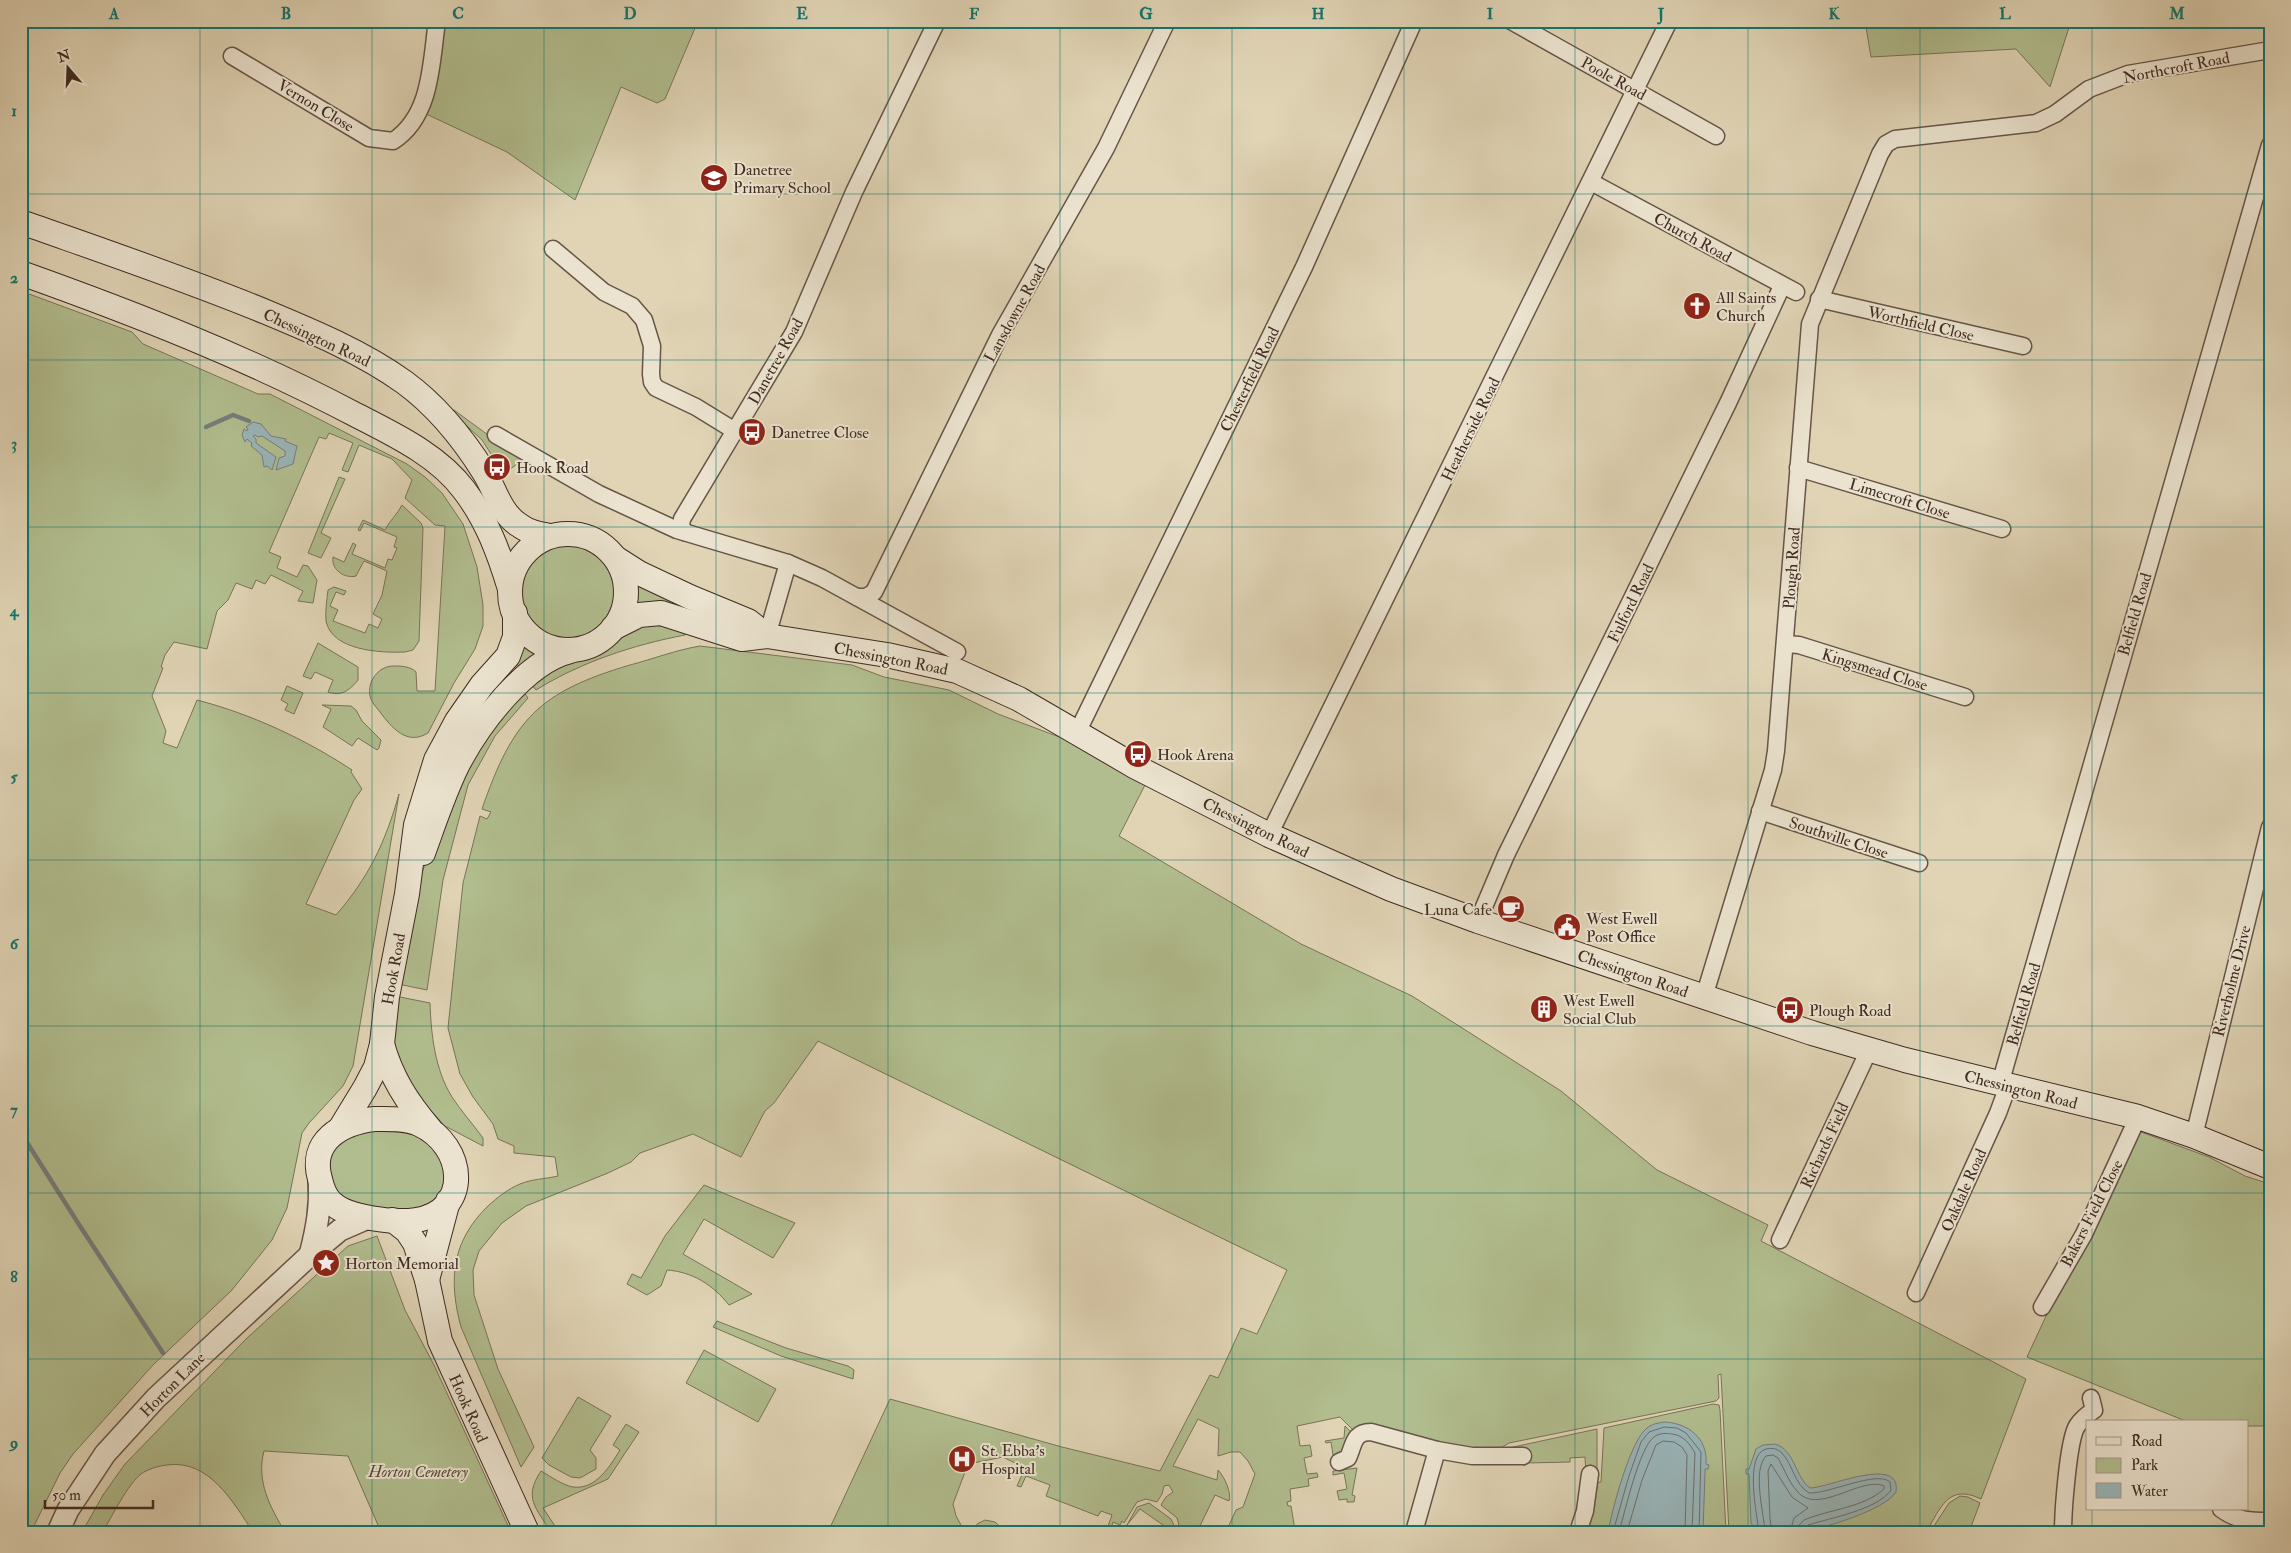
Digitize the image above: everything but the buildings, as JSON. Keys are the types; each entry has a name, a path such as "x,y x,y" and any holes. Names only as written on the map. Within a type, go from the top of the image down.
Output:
{"main road":[{"name":"Chessington Road","path":"21,222 203,286 336,342 382,367 436,408 466,445 485,473 503,508 517,524 533,533 550,536 569,534 588,537 599,542 617,560 639,573 690,598 748,621 767,636"},
{"name":"Chessington Road","path":"21,273 142,317 226,352 315,393 410,444 437,464 463,489 486,525 499,554 515,613 525,631 537,643 554,649 584,647 595,643 613,628 640,615 662,613 742,639 767,636 887,655 957,671 1019,698 1136,767 1269,835 1391,889 1478,921 1812,1033 1869,1050 2004,1085 2138,1117 2194,1136 2270,1167"},
{"name":"Chessington Road","path":"510,589 514,572 522,556 540,541 550,536"},
{"name":"Chessington Road","path":"613,628 622,612 626,594 626,582 617,560"},
{"name":"Hook Road","path":"340,1129 366,1088 376,1067 382,1044 390,980 407,894 418,818 436,760 457,721 486,680 508,656 515,637 515,613"},
{"name":"Hook Road","path":"407,894 453,776 474,738 493,713 529,673 552,657 584,647"},
{"path":"382,1044 388,1066 401,1092 434,1134"},
{"path":"393,1120 419,1124 446,1145 456,1163 456,1182 448,1201 440,1209 425,1217 393,1220 370,1217 340,1209 334,1205 325,1193 319,1176 318,1164 320,1151 325,1143 340,1129 360,1121 393,1120"},
{"name":"Hook Road","path":"427,1280 448,1201"},
{"name":"Hook Road","path":"393,1220 407,1231 414,1241 427,1280 440,1341 527,1532"}],"street":[{"name":"Vernon Close","path":"232,56 369,138 393,141 402,135 415,119 425,96 437,21"},
{"name":"Danetree Road","path":"684,532 681,526 682,519 794,332 858,184 937,21"},
{"name":"Lansdowne Road","path":"857,598 866,597 874,592 1000,335 1106,148 1167,21"},
{"name":"Chesterfield Road","path":"1077,733 1304,267 1414,21"},
{"name":"Poole Road","path":"1511,21 1716,136"},
{"name":"Heatherside Road","path":"1269,835 1669,21"},
{"name":"Northcroft Road","path":"1886,144 1895,139 2036,123 2055,114 2089,89 2128,74 2270,50"},
{"name":"Plough Road","path":"1704,997 1773,770 1776,751 1806,350 1810,324 1880,154 1886,144"},
{"name":"Belfield Road","path":"2004,1085 2270,145"},
{"name":"Church Road","path":"1591,182 1789,289"},
{"path":"553,249 604,292 632,306 644,320 652,346 651,374 652,382 656,388 696,407 735,431"},
{"name":"Fulford Road","path":"1478,921 1506,855 1728,403 1789,289"},
{"name":"Worthfield Close","path":"1819,299 2023,346"},
{"path":"496,435 599,494 684,532 788,563 822,578 957,652"},
{"name":"Limecroft Close","path":"1798,468 2002,529"},
{"path":"767,636 788,563"},
{"name":"Kingsmead Close","path":"1785,644 1799,645 1965,697"},
{"name":"Southville Close","path":"1760,811 1919,864"},
{"name":"Riverholme Drive","path":"2194,1136 2270,827"},
{"name":"Richards Field","path":"1780,1240 1869,1050"},
{"name":"Oakdale Road","path":"1916,1293 1998,1113 2004,1085"},
{"name":"Bakers Field Close","path":"2042,1307 2084,1234 2138,1117"},
{"path":"310,1255 318,1222 320,1204 319,1176"},
{"name":"Horton Lane","path":"58,1532 68,1510 105,1454 156,1398 310,1255 340,1230 370,1217"},
{"path":"2063,1532 2072,1442 2076,1427 2094,1410 2090,1398"},
{"path":"1339,1462 1348,1458 1354,1440 1366,1432 1437,1450 1472,1456 1522,1456"},
{"path":"1414,1532 1437,1450"},
{"path":"1578,1532 1585,1511 1590,1474"},
{"path":"2222,1510 2240,1520 2270,1521"}],"green space":[{"path":"441,21 698,21 665,99 657,103 621,87 575,200 507,152 422,112"},
{"path":"1865,21 2071,21 2050,87 2016,49 1871,57"},
{"path":"21,291 132,332 143,344 258,394 270,394 407,464 442,493 463,524 477,567 483,605 483,626 475,649 454,683 428,733 413,737 407,736 395,729 373,703 370,696 370,685 375,675 383,669 402,666 416,672 417,691 435,691 445,526 435,525 405,498 412,480 392,459 359,445 348,472 342,470 353,443 329,433 326,439 319,437 269,552 281,557 277,568 297,577 303,565 308,566 317,580 313,603 298,601 303,591 271,575 265,584 256,580 252,589 236,583 228,600 217,611 207,649 174,642 165,655 161,667 163,668 152,696 166,731 163,743 177,748 197,700 237,712 297,738 352,770 351,772 362,789 354,800 306,904 336,915 348,901 375,859 399,794 353,1066 343,1086 302,1133 287,1208 272,1240 232,1290 153,1365 73,1454 60,1473 31,1532 21,1532"},
{"path":"454,410 522,460 504,474 482,440 451,411"},
{"path":"339,477 345,479 321,533 331,538 321,558 308,553"},
{"path":"402,505 421,523 423,528 419,641 413,650 405,652 371,651 347,644 330,631 326,621 328,590 334,587 346,591 344,595 336,592 330,606 338,610 333,621 365,633 369,624 378,628 382,619 373,614 382,595 387,571 364,561 356,576 343,575 336,570 333,557 344,562 353,543 356,545 352,554 385,568 388,559 392,560 397,548 394,547 397,537 364,523 360,531 358,530 363,520 385,530"},
{"path":"568,545 586,549 601,559 611,574 615,592 611,610 601,625 586,635 568,639 550,635 535,625 525,610 521,592 525,574 535,559 550,549"},
{"path":"636,580 680,600 676,610 636,606 638,598"},
{"path":"652,620 688,630 685,635 627,649 589,663 536,690 531,684 556,667 603,652 616,643 622,634"},
{"path":"523,642 535,651 542,653 521,669 514,661"},
{"path":"318,643 358,667 358,680 348,690 337,694 328,692 333,680 315,672 311,679 303,676"},
{"path":"700,646 852,665 884,677 949,690 998,714 1062,738 1146,783 1119,836 1301,944 1412,996 1561,1091 1657,1170 1768,1225 1761,1241 2026,1379 1981,1499 1961,1494 1953,1496 1941,1507 1926,1532 1729,1532 1721,1374 1718,1375 1719,1398 1716,1401 1509,1443 1499,1449 1482,1450 1355,1432 1340,1417 1297,1426 1300,1446 1310,1445 1312,1456 1304,1458 1307,1474 1317,1473 1318,1477 1308,1479 1309,1486 1290,1489 1291,1501 1287,1502 1288,1506 1291,1506 1295,1530 1293,1532 1226,1532 1236,1510 1243,1507 1255,1474 1248,1461 1240,1452 1231,1452 1218,1456 1219,1429 1198,1419 1173,1466 1217,1480 1218,1470 1227,1485 1230,1498 1229,1501 1215,1495 1197,1532 1181,1532 1177,1518 1161,1505 1166,1497 1173,1492 1169,1485 1164,1486 1157,1502 1146,1499 1137,1502 1124,1523 1122,1521 1120,1525 1113,1522 1110,1532 1106,1532 1112,1515 1101,1511 1098,1516 1046,1496 1050,1485 1026,1476 1021,1487 1017,1486 1025,1468 1003,1457 968,1464 953,1504 956,1516 965,1532 828,1532 890,1399 1062,1447 1160,1471 1210,1375 1218,1378 1241,1328 1257,1334 1287,1270 818,1041 774,1103 765,1111 741,1157 693,1134 640,1153 631,1162 608,1173 526,1206 502,1223 479,1251 473,1270 474,1295 498,1369 534,1447 521,1467 461,1327 454,1277 460,1247 476,1219 488,1206 507,1191 520,1184 558,1176 555,1157 514,1153 514,1146 498,1139 493,1124 473,1097 460,1074 448,1028 463,883 480,816 487,819 491,812 482,809 494,778 505,752 518,731 534,713 551,699 573,686 599,675 673,652"},
{"path":"287,686 303,693 294,714 285,710 288,704 281,700"},
{"path":"523,691 528,698 495,736 468,785 443,880 427,990 398,984 420,879 435,834 465,764"},
{"path":"322,705 351,706 356,710 362,721 381,740 379,748 377,750 358,738 352,746 323,727 331,709"},
{"path":"395,996 430,1003 435,1052 446,1086 459,1107 483,1138 483,1146 445,1126 407,1086 391,1038"},
{"path":"2133,1129 2209,1157 2245,1176 2270,1184 2270,1426 2248,1426 2248,1420 2183,1420 2027,1357"},
{"path":"354,1130 407,1131 440,1145 447,1183 433,1202 417,1209 378,1209 352,1202 342,1196 333,1186 328,1159 343,1136"},
{"path":"704,1185 795,1223 773,1258 704,1219 683,1254 752,1294 729,1305 716,1291 702,1281 676,1271 667,1270 661,1286 647,1295 627,1284 632,1274 641,1278 665,1236"},
{"name":"Horton Cemetery","path":"377,1236 405,1310 434,1365 511,1532 381,1532 348,1456 264,1451 262,1462 263,1483 274,1513 285,1532 253,1532 228,1496 207,1476 195,1469 182,1465 167,1465 150,1469 136,1478 115,1509 103,1532 82,1532 103,1495 125,1464 246,1339 348,1246"},
{"path":"717,1321 786,1348 848,1366 854,1370 853,1379 781,1356 713,1327"},
{"path":"704,1350 776,1389 758,1422 686,1383"},
{"path":"578,1397 611,1416 590,1450 596,1458 596,1469 580,1478 571,1477 549,1465 542,1458"},
{"path":"1713,1404 1719,1405 1720,1410 1726,1532 1584,1532 1594,1483 1601,1482 1604,1428"},
{"path":"626,1424 639,1432 608,1479 543,1508 559,1532 551,1532 536,1509 532,1496 536,1480 541,1471 569,1486 581,1487 589,1485 601,1476 620,1450 613,1445"},
{"path":"1345,1426 1353,1434 1342,1454 1333,1455 1331,1442 1326,1443 1325,1441 1344,1438"},
{"path":"1597,1429 1597,1479 1586,1474 1585,1457 1570,1458 1570,1462 1528,1463 1524,1466 1524,1452 1504,1449"},
{"path":"1357,1468 1352,1495 1355,1496 1354,1502 1347,1502 1347,1499 1339,1500 1337,1491 1347,1489 1344,1473 1333,1475 1333,1471"},
{"path":"1960,1496 1968,1497 1980,1503 1969,1532 1930,1532 1949,1503"},
{"path":"1149,1503 1171,1519 1177,1532 1173,1532 1140,1509 1127,1525 1137,1507"},
{"path":"985,1520 995,1522 1006,1532 974,1532 977,1524"}],"water":[{"path":"253,422 261,424 271,436 286,439 285,441 297,446 293,464 276,470 279,458 285,456 285,451 262,436 258,437 255,435 253,436 256,439 256,443 276,457 272,470 267,466 264,467 262,455 251,446 252,443 247,439 245,442 242,435 244,429 247,431 246,427"},
{"path":"1664,1422 1681,1425 1688,1429 1695,1434 1704,1447 1706,1464 1709,1465 1708,1469 1705,1469 1703,1532 1608,1532 1613,1508 1634,1447 1648,1427"},
{"path":"1775,1444 1787,1452 1801,1477 1810,1488 1876,1474 1888,1475 1895,1481 1896,1492 1890,1499 1867,1512 1823,1527 1795,1533 1755,1532 1751,1522 1749,1474 1746,1474 1746,1469 1749,1469 1756,1449 1763,1445"}],"waterway":[{"path":"206,427 233,415 249,421"},
{"path":"21,1133 163,1353"}],"place":[{"name":"Danetree Primary School","path":"714,178"},
{"name":"All Saints Church","path":"1697,306"},
{"name":"Danetree Close","path":"752,432"},
{"name":"Hook Road","path":"497,467"},
{"name":"Hook Arena","path":"1138,754"},
{"name":"Luna Cafe","path":"1511,909"},
{"name":"West Ewell Post Office","path":"1567,927"},
{"name":"West Ewell Social Club","path":"1544,1009"},
{"name":"Plough Road","path":"1790,1010"},
{"name":"Horton Memorial","path":"326,1263"},
{"name":"St. Ebba's Hospital","path":"962,1459"}]}
